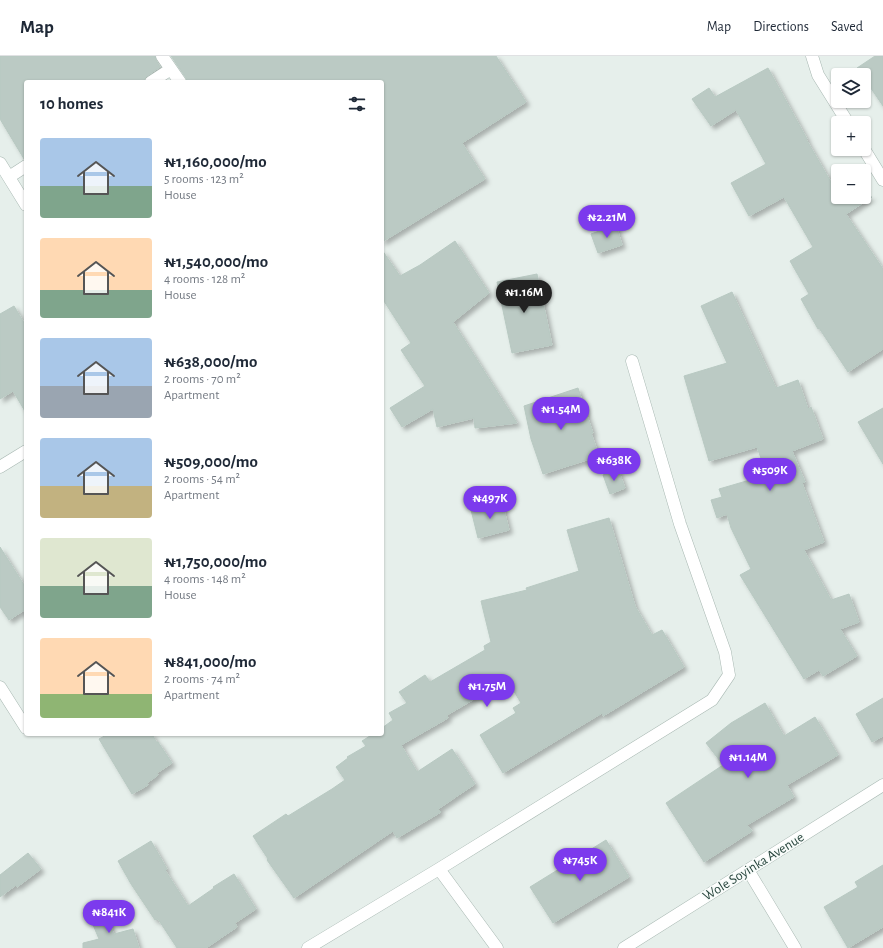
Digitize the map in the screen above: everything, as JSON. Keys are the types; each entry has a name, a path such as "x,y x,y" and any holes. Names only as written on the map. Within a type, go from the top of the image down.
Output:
{"street":[{"path":"162,56 179,80"},
{"path":"812,56 818,74 844,116"},
{"path":"154,80 171,69"},
{"path":"868,156 883,180"},
{"path":"0,163 24,202"},
{"path":"9,177 24,167"},
{"path":"308,948 439,869 712,700 729,675 725,652 680,524 632,361"},
{"path":"0,467 24,452"},
{"path":"0,687 24,725"},
{"name":"Wole Soyinka Avenue","path":"624,948 883,785"},
{"path":"439,869 497,948"},
{"path":"748,870 795,948"}],"building":[{"path":"0,56 155,56 160,67 147,76 144,80 24,80 24,159 0,119"},
{"path":"171,56 496,56 526,102 462,143 485,179 384,241 384,80 186,80"},
{"path":"875,56 883,56 883,106 871,88 871,68 857,68"},
{"path":"768,68 831,182 831,204 861,204 846,214 883,269 883,349 848,372 819,328 818,329 801,299 809,294 790,261 813,247 784,197 749,216 731,183 766,164 736,110 711,126 692,99 709,88 715,97"},
{"path":"616,225 622,245 598,253 591,234"},
{"path":"455,241 489,293 453,322 517,423 475,428 474,418 437,427 433,409 402,427 390,408 425,386 401,350 411,343 384,301 384,253 400,276 420,265"},
{"path":"537,274 552,345 512,353 497,282"},
{"path":"732,292 776,388 798,380 808,409 811,407 823,439 792,451 805,482 802,483 824,542 804,550 831,600 849,594 859,622 840,629 857,656 823,676 819,670 804,679 740,575 751,569 731,528 727,514 717,518 711,500 722,497 719,489 767,475 757,447 709,461 684,376 727,363 701,306"},
{"path":"14,306 24,323 24,410 13,391 0,399 0,314"},
{"path":"578,388 599,456 543,474 531,439 524,406"},
{"path":"883,408 883,464 858,422"},
{"path":"618,469 625,488 610,494 603,475"},
{"path":"502,502 509,530 478,538 471,510"},
{"path":"609,518 635,606 652,635 662,630 684,667 603,716 602,713 503,773 480,735 516,713 513,708 521,703 509,683 502,687 500,684 447,715 448,718 401,745 417,772 452,749 475,784 438,809 441,812 397,838 393,831 294,898 267,860 268,859 253,836 286,814 288,816 345,780 336,767 348,758 347,757 366,746 362,741 370,736 384,736 384,727 393,720 389,713 407,703 399,692 425,675 430,682 485,650 484,646 491,642 481,601 527,590 526,588 579,571 567,530"},
{"path":"0,547 24,585 24,610 9,620 0,607"},
{"path":"883,698 883,736 872,742 856,714"},
{"path":"765,703 784,736 815,717 838,755 787,785 794,797 747,825 752,831 704,862 666,803 723,765 706,743 731,723"},
{"path":"104,736 153,736 172,763 157,773 158,775 147,783 148,785 132,794 99,739"},
{"path":"606,840 629,877 553,923 530,887"},
{"path":"151,841 167,869 165,870 188,906 214,888 213,887 234,874 256,909 235,923 237,927 206,948 177,948 158,919 155,920 131,884 118,861"},
{"path":"28,853 41,869 17,887 16,885 0,897 0,875"},
{"path":"883,865 883,927 848,948 824,907 858,887 855,882"},
{"path":"102,906 114,934 133,929 139,948 83,948 83,943 99,939 88,913"}]}
